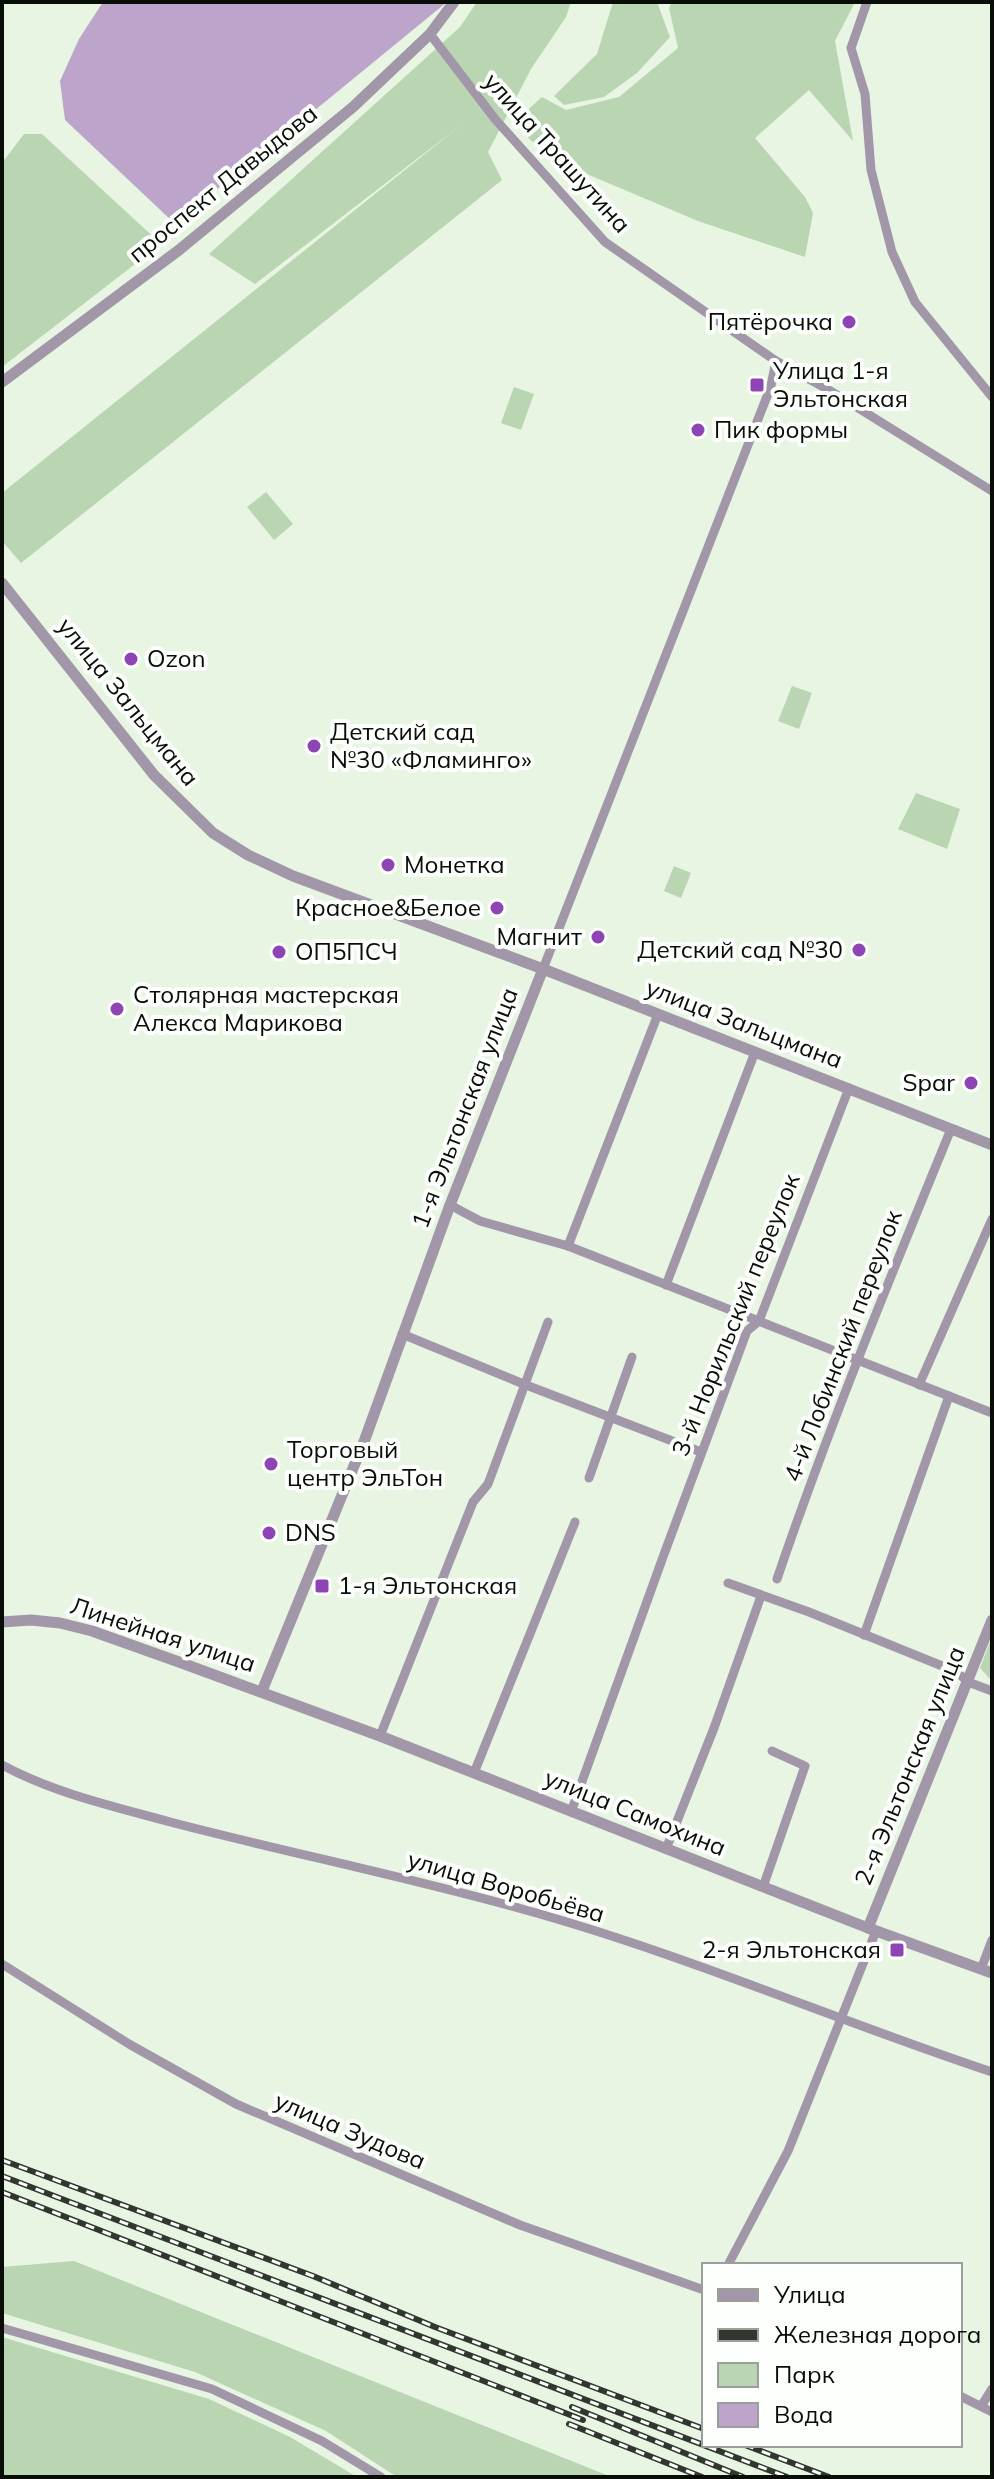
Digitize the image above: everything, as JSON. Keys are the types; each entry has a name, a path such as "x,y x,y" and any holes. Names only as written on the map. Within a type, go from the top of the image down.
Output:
{"street":[{"name":"проспект Давыдова","path":"2,382 179,250 353,107 430,34 454,2"},
{"path":"867,2 851,48 865,94 871,170 892,252 915,302 992,397"},
{"name":"улица Трашутина","path":"430,34 495,119 605,242 776,361 829,390 992,491"},
{"name":"1-я Эльтонская улица","path":"262,1691 365,1439 450,1205 770,390 776,361"},
{"name":"улица Зальцмана","path":"2,583 154,775 213,833 248,855 293,876 543,969 992,1145"},
{"path":"568,1246 658,1014"},
{"path":"666,1285 755,1052"},
{"name":"3-й Норильский переулок","path":"571,1812 747,1331 759,1321 849,1088"},
{"name":"4-й Лобинский переулок","path":"777,1579 809,1483 856,1360 951,1129"},
{"path":"450,1205 480,1221 568,1246 992,1413"},
{"path":"919,1385 992,1219"},
{"path":"380,1736 473,1502 488,1484 548,1322"},
{"path":"402,1334 701,1452"},
{"path":"589,1478 632,1357"},
{"path":"864,1635 949,1396"},
{"path":"474,1773 575,1522"},
{"path":"728,1583 957,1672 968,1682 992,1691"},
{"path":"666,1849 714,1728 761,1596"},
{"name":"Линейная улица","path":"2,1622 31,1620 92,1631 262,1691"},
{"name":"2-я Эльтонская улица","path":"872,1930 992,1620"},
{"name":"улица Самохина","path":"262,1691 872,1930 986,1971"},
{"path":"763,1887 805,1766 772,1751"},
{"name":"улица Воробьёва","path":"2,1765 60,1790 106,1804 276,1850 366,1869 523,1909 676,1957 841,2020 992,2072"},
{"path":"729,2263 788,2151 841,2020 872,1930"},
{"path":"986,1971 992,1940"},
{"name":"улица Зудова","path":"2,1964 129,2044 236,2104 520,2225 702,2289"},
{"path":"2,2328 212,2389 322,2441 381,2477"},
{"path":"982,2405 992,2389"},
{"path":"962,2397 992,2412"}],"green space":[{"path":"477,2 571,2 566,17 531,69 488,152 502,180 21,563 2,541 2,493 461,125 255,284 209,254 460,27"},
{"path":"613,2 657,2 670,37 637,73 604,97 564,105 554,96 597,54"},
{"path":"672,2 855,2 835,41 853,141 809,90 755,138 805,197 813,213 805,257 698,221 549,158 513,123 542,97 566,110 619,97 678,48 669,8"},
{"path":"24,134 42,134 161,244 2,367 2,163"},
{"path":"514,387 534,394 521,430 501,423"},
{"path":"266,492 293,524 274,540 247,507"},
{"path":"792,686 812,693 799,729 778,721"},
{"path":"916,793 960,809 947,849 898,829"},
{"path":"674,866 691,873 681,898 664,891"},
{"path":"992,1637 992,1681 980,1668"},
{"path":"74,2261 609,2476 397,2477 326,2431 195,2372 2,2313 2,2267"},
{"path":"2,2337 209,2399 290,2437 357,2477 2,2477"}],"water":[{"path":"103,2 447,2 249,164 172,221 65,120 60,81 79,39"}],"railway":[{"path":"2,2160 313,2276 435,2327 702,2428"},
{"path":"2,2176 702,2444"},
{"path":"2,2192 583,2420"},
{"path":"572,2407 743,2477"},
{"path":"569,2424 702,2477"},
{"path":"709,2447 787,2477"},
{"path":"750,2447 829,2477"}],"place":[{"name":"Пятёрочка","path":"849,322"},
{"name":"Улица 1-я Эльтонская","path":"757,385"},
{"name":"Пик формы","path":"698,430"},
{"name":"Ozon","path":"131,659"},
{"name":"Детский сад №30 «Фламинго»","path":"314,746"},
{"name":"Монетка","path":"388,865"},
{"name":"Красное&Белое","path":"497,908"},
{"name":"Магнит","path":"598,937"},
{"name":"Детский сад №30","path":"859,950"},
{"name":"ОП5ПСЧ","path":"279,952"},
{"name":"Столярная мастерская Алекса Марикова","path":"117,1009"},
{"name":"Spar","path":"971,1083"},
{"name":"Торговый центр ЭльТон","path":"271,1464"},
{"name":"DNS","path":"269,1533"},
{"name":"1-я Эльтонская","path":"322,1586"},
{"name":"2-я Эльтонская","path":"897,1950"}]}
